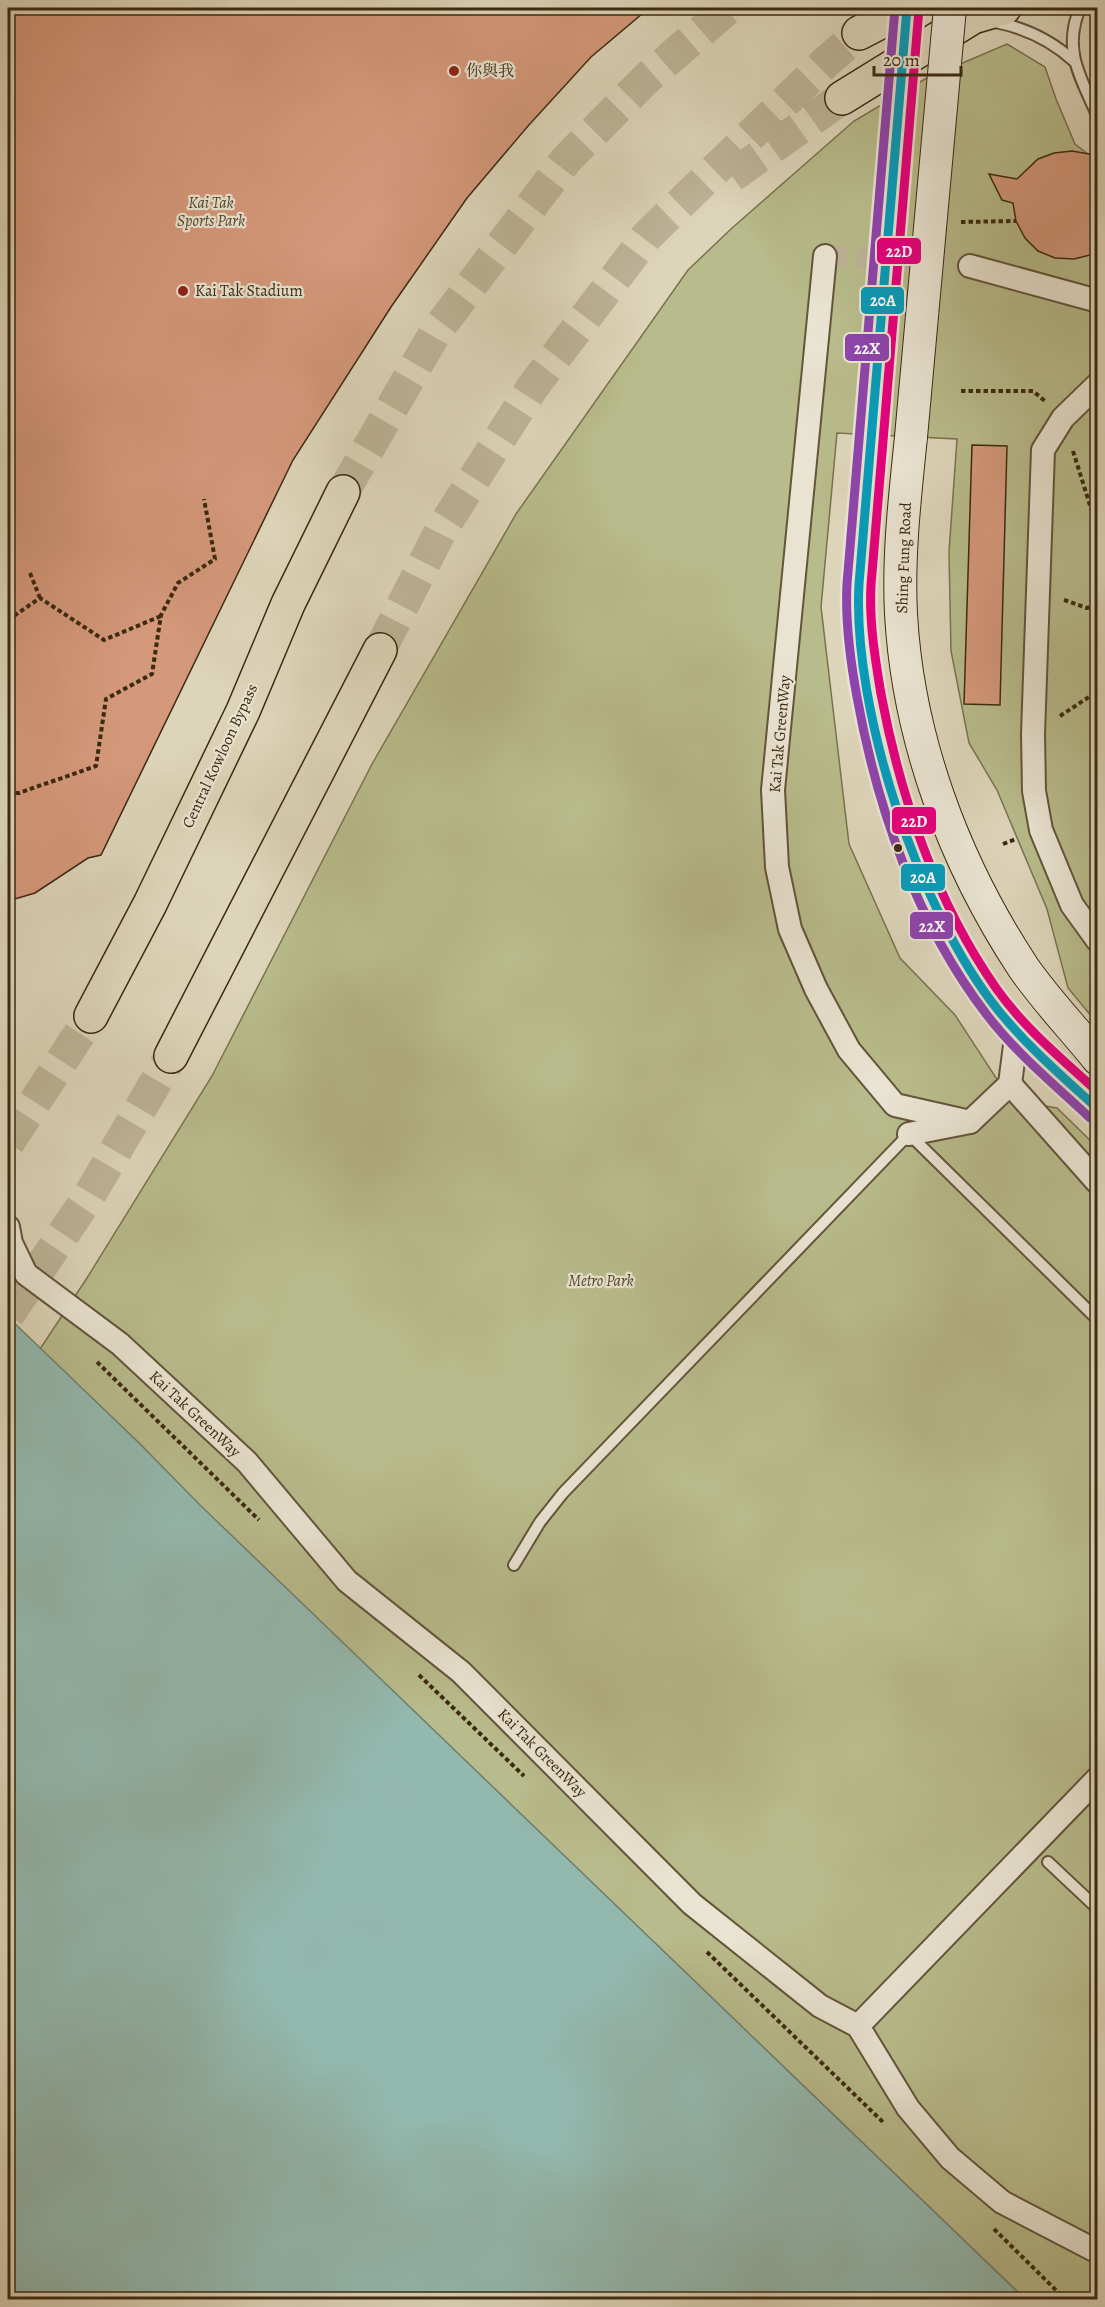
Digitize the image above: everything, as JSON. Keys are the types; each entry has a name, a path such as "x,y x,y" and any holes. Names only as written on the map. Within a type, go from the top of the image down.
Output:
{"highway":[{"path":"891,8 859,33 907,8"},
{"path":"842,98 976,11"},
{"name":"Central Kowloon Bypass","path":"91,1016 160,883 243,711 288,604 343,492"},
{"path":"171,1056 380,650"}],"main road":[{"path":"907,8 862,546 859,621 876,733 912,850 954,943 987,996 1017,1030 1098,1109"},
{"name":"Shing Fung Road","path":"976,11 911,437 901,544 901,614 909,681 927,764 951,828 991,915 1025,969 1098,1059"}],"street":[{"name":"Kai Tak GreenWay","path":"825,256 773,790 777,867 790,929 816,989 849,1050 895,1105 969,1122"},
{"path":"970,266 1098,301"},
{"path":"1098,384 1063,418 1043,450 1033,734 1034,791 1041,830 1072,906 1098,941"},
{"path":"909,1134 969,1122 1010,1084 1017,1030"},
{"path":"1010,1084 1098,1183"},
{"name":"Kai Tak GreenWay","path":"8,1227 11,1243 26,1274 120,1344 247,1462 347,1581 461,1672 692,1904 820,2006 858,2026"},
{"path":"1098,1778 858,2026 908,2108 950,2158 1002,2202 1098,2252"}],"lane":[{"path":"1080,8 1073,24 1074,62 1098,117"},
{"path":"976,11 1027,31 1059,48 1074,62"},
{"path":"514,1565 540,1522 563,1493 909,1134 1098,1320"},
{"path":"1048,1862 1098,1909"}],"path":[{"path":"957,221 1016,221"},
{"path":"961,391 1033,391 1063,418 1098,531"},
{"path":"8,793 19,793 96,766 106,699 152,674 161,615 178,583 215,559 204,499"},
{"path":"30,573 40,598 104,640 161,615"},
{"path":"1038,590 1087,608 1098,605"},
{"path":"8,620 40,598"},
{"path":"1033,734 1092,695 1098,684"}],"green space":[{"name":"Metro Park","path":"1007,44 1045,67 1075,144 1097,161 1097,1023 1068,988 1047,909 997,790 969,743 951,651 949,552 957,439 837,433 821,607 849,844 900,958 955,1015 1017,1110 1028,1103 1057,1108 1097,1147 1097,2299 1025,2299 199,1505 140,1444 40,1349 87,1278 212,1076 372,764 516,514 688,270 854,121 925,79"}],"water":[{"path":"8,1317 200,1505 1025,2299 8,2299"}],"building":[{"name":"Kai Tak Sports Park","path":"8,8 649,8 591,57 528,126 467,198 391,307 293,460 101,855 88,858 35,893 8,901"},
{"path":"1072,151 1089,154 1098,160 1098,253 1074,259 1055,258 1038,251 1025,238 1016,221 1013,203 1002,200 989,174 1017,179 1038,159 1054,153"},
{"path":"972,445 1007,446 1000,705 964,704"}],"tunnel":[{"path":"343,492 435,333 566,160 647,78 728,8"},
{"path":"380,650 440,532 532,388 647,236 826,62 859,33"},
{"path":"732,176 842,98"},
{"path":"825,256 944,261 970,266"},
{"path":"8,1143 91,1016"},
{"path":"8,1315 89,1196 171,1056"}],"transit line":[{"name":"22X","path":"895,8 847,584 847,626 854,683 865,739 888,822 920,904 940,943 962,980 998,1029 1090,1118"},
{"name":"20A","path":"907,8 859,584 860,634 867,690 879,748 896,807 917,865 942,919 969,968 1009,1023 1033,1049 1098,1109"},
{"name":"22D","path":"919,9 871,585 872,626 879,680 889,732 910,809 923,847 955,920 1007,1003 1044,1043 1098,1092"}],"place":[{"name":"你與我","path":"454,71"},
{"name":"Kai Tak Stadium","path":"183,291"}]}
